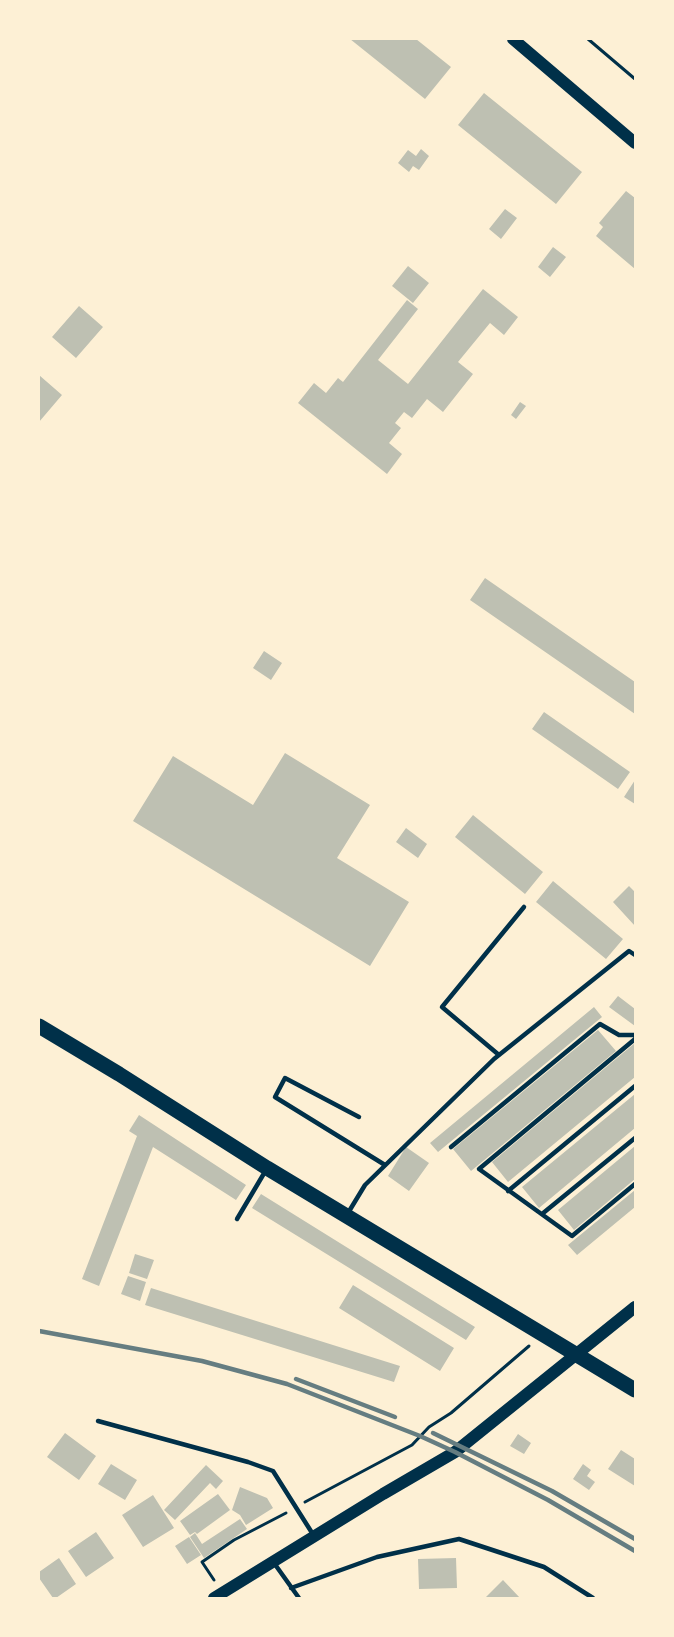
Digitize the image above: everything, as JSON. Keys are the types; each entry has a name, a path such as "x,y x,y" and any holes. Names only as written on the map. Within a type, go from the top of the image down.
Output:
{"main road":[{"path":"513,39 635,143"},
{"path":"39,1026 267,1168 635,1390"},
{"path":"218,1596 272,1561 455,1452 635,1307"}],"lane":[{"path":"499,1055 442,1007 524,907"},
{"path":"347,1216 365,1185 499,1055 629,951 635,955"},
{"path":"451,1146 600,1024 619,1035 635,1037"},
{"path":"635,1037 479,1169 572,1236 635,1184"},
{"path":"358,1117 285,1078 275,1097 385,1165"},
{"path":"508,1191 635,1086"},
{"path":"542,1214 635,1138"},
{"path":"237,1219 267,1168"},
{"path":"98,1420 273,1471 314,1537"},
{"path":"291,1588 377,1557 459,1539 544,1567 593,1598"},
{"path":"272,1561 299,1598"}],"path":[{"path":"588,39 635,79"},
{"path":"218,1596 202,1562 234,1540 412,1445 429,1427 451,1413 530,1344"}],"building":[{"path":"350,39 416,39 451,67 425,99"},
{"path":"484,93 582,172 556,204 458,125"},
{"path":"421,149 429,156 419,170 413,166 409,172 398,163 408,150 416,156"},
{"path":"626,191 635,198 635,269 596,236 603,227 599,223"},
{"path":"505,209 517,218 501,239 489,229"},
{"path":"553,247 566,257 550,277 538,267"},
{"path":"408,266 429,283 413,303 392,286"},
{"path":"483,289 518,317 504,335 490,323 458,362 473,374 443,412 427,399 412,418 404,412 395,423 401,428 389,443 402,454 387,474 298,403 314,383 326,393 338,378 343,382 407,300 418,309 378,360 408,384"},
{"path":"79,306 103,327 76,358 52,337"},
{"path":"39,375 62,395 39,422"},
{"path":"520,402 526,406 516,419 511,415"},
{"path":"485,578 635,682 635,714 470,600"},
{"path":"264,651 282,663 271,680 253,668"},
{"path":"544,712 630,772 618,789 532,729"},
{"path":"285,753 370,805 337,858 409,902 370,966 133,821 173,756 253,805"},
{"path":"635,780 635,804 624,797"},
{"path":"473,815 543,872 525,894 455,837"},
{"path":"406,828 427,844 418,858 396,842"},
{"path":"553,881 623,939 606,959 536,902"},
{"path":"629,886 635,892 635,926 613,902"},
{"path":"618,996 635,1009 635,1026 609,1007"},
{"path":"594,1007 602,1017 438,1152 430,1143"},
{"path":"598,1030 616,1051 471,1171 453,1149"},
{"path":"635,1043 635,1077 508,1182 492,1162"},
{"path":"635,1094 635,1128 539,1208 522,1187"},
{"path":"139,1115 246,1185 236,1200 153,1147 99,1286 82,1279 137,1136 129,1131"},
{"path":"635,1146 635,1179 574,1230 558,1210"},
{"path":"406,1147 429,1163 409,1191 388,1176"},
{"path":"635,1190 635,1207 577,1255 568,1245"},
{"path":"261,1194 475,1327 466,1340 252,1208"},
{"path":"135,1254 154,1260 147,1279 129,1273"},
{"path":"128,1276 146,1282 140,1301 121,1294"},
{"path":"353,1285 454,1348 440,1371 339,1308"},
{"path":"151,1288 400,1366 394,1382 145,1305"},
{"path":"65,1433 96,1456 79,1480 47,1457"},
{"path":"518,1434 531,1443 524,1454 510,1446"},
{"path":"621,1450 635,1459 635,1486 608,1469"},
{"path":"111,1464 137,1480 125,1500 98,1484"},
{"path":"583,1464 591,1470 587,1476 595,1482 589,1490 573,1479"},
{"path":"206,1465 223,1481 216,1489 210,1483 175,1520 164,1510"},
{"path":"240,1487 267,1498 273,1508 246,1525 240,1515 232,1510"},
{"path":"218,1494 230,1510 197,1534 195,1532 190,1535 180,1521"},
{"path":"153,1495 174,1528 143,1547 122,1515"},
{"path":"240,1519 247,1529 204,1558 190,1537 195,1533 202,1544"},
{"path":"96,1532 114,1558 86,1577 68,1551"},
{"path":"189,1537 201,1555 187,1564 175,1546"},
{"path":"59,1558 76,1584 53,1598 39,1578 39,1572"},
{"path":"456,1558 457,1588 419,1589 418,1559"},
{"path":"503,1580 520,1598 485,1598"}],"railway":[{"path":"39,1331 202,1361 287,1384 455,1452 548,1500 635,1551"},
{"path":"296,1379 395,1417"},
{"path":"433,1433 552,1491 635,1539"}]}
